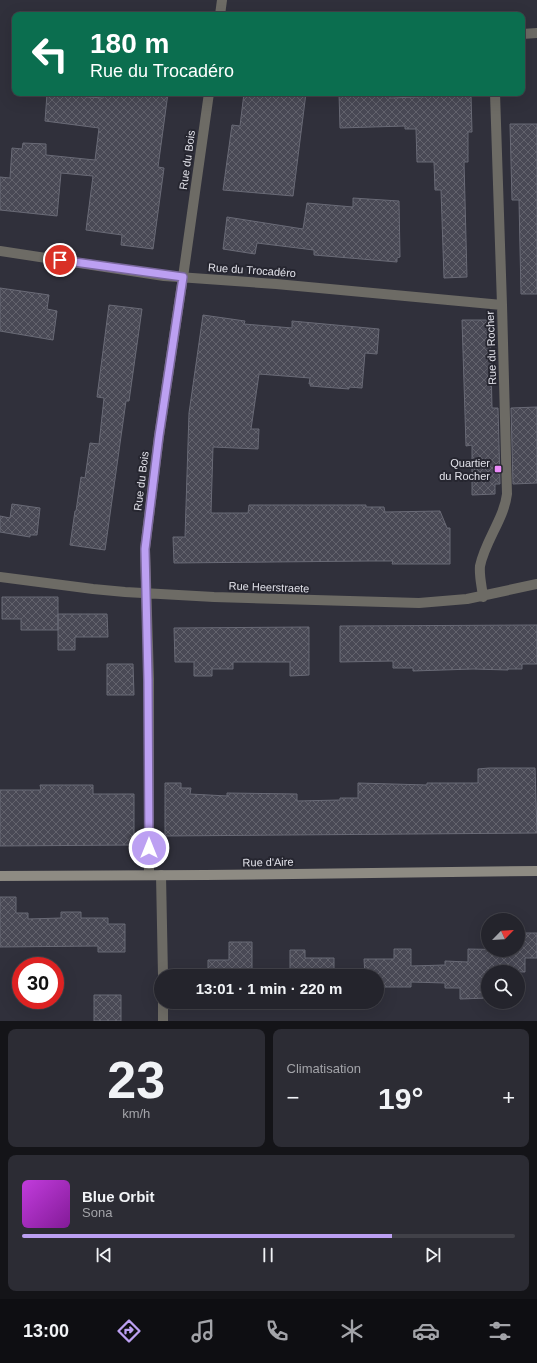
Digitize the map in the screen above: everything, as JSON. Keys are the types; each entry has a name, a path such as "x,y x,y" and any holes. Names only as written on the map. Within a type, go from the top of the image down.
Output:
{"main road":[{"name":"Rue d'Aire","path":"0,876 537,871"}],"street":[{"path":"220,12 222,0"},
{"path":"525,34 537,33"},
{"name":"Rue du Bois","path":"149,875 148,680 144,560 159,436 209,96"},
{"name":"Rue du Rocher","path":"483,597 480,575 482,560 505,504 507,494 494,96"},
{"name":"Rue du Trocadéro","path":"0,251 156,275 276,284 502,305"},
{"name":"Rue Heerstraete","path":"0,577 93,589 145,593 404,603 452,601 483,597 537,584"},
{"path":"161,875 163,969"},
{"path":"163,1009 163,1021"}],"building":[{"path":"47,96 103,98 103,96 168,96 158,167 164,168 153,249 121,245 122,235 86,230 93,176 61,173 57,216 0,210 0,177 10,178 12,148 22,149 23,143 46,144 46,155 95,160 99,128 45,121"},
{"path":"244,96 306,96 293,196 223,190 232,125 240,126"},
{"path":"339,96 390,96 390,98 471,96 472,132 468,132 468,162 464,162 467,277 444,278 441,190 435,190 434,162 417,162 416,129 405,129 405,126 340,128"},
{"path":"510,124 537,124 537,294 521,294 519,200 512,200"},
{"path":"353,198 399,201 400,257 397,258 397,262 314,255 314,250 257,243 255,254 223,249 227,217 303,229 307,203 353,207"},
{"path":"0,288 49,295 47,309 57,311 53,340 0,331"},
{"path":"109,305 142,309 129,401 126,401 105,550 70,545 81,477 85,478 90,443 99,444 104,398 97,397"},
{"path":"203,315 245,321 244,324 292,328 292,321 379,329 377,354 365,353 362,388 349,387 349,389 310,386 310,378 259,374 251,429 259,429 258,449 213,447 211,513 248,513 249,505 366,505 366,507 384,507 385,512 440,511 447,528 450,528 450,564 392,564 393,561 174,563 173,537 185,537 189,413"},
{"path":"462,320 490,320 492,408 498,408 500,484 495,484 495,494 472,495 472,445 466,446"},
{"path":"537,407 537,483 513,484 511,408"},
{"path":"12,504 40,508 37,535 30,535 30,537 0,532 0,516 10,518"},
{"path":"2,597 58,597 58,630 21,630 21,619 2,619"},
{"path":"58,614 107,614 108,637 75,637 75,650 58,650"},
{"path":"537,625 537,664 522,664 522,669 413,671 413,668 393,668 393,661 340,662 340,626"},
{"path":"309,627 309,675 290,676 290,662 233,662 233,669 212,669 212,676 194,676 194,662 175,662 174,628"},
{"path":"107,664 133,664 134,695 107,695"},
{"path":"535,768 537,833 165,836 165,783 181,783 181,788 191,788 190,794 227,796 227,793 297,794 297,801 340,800 340,798 358,798 358,783 427,785 427,783 478,783 478,769"},
{"path":"40,785 93,785 93,794 134,794 134,845 0,846 0,790 41,790"},
{"path":"0,897 16,897 16,913 28,913 28,919 61,918 61,912 81,912 81,918 108,918 108,924 125,924 125,952 98,952 98,946 0,947"},
{"path":"525,933 537,933 537,958 525,958 525,965 481,965 481,998 460,999 460,988 445,988 445,983 411,982 411,987 384,987 384,969 365,969 364,959 394,959 394,949 411,949 411,966 445,965 445,961 468,962 468,949 481,949 481,957 525,957"},
{"path":"229,942 252,942 252,969 208,969 208,960 229,960"},
{"path":"290,950 305,950 305,958 334,958 334,969 290,969"},
{"path":"94,995 121,995 121,1021 94,1021"}],"place":[{"name":"Quartier du Rocher","path":"498,469"}],"route":[{"path":"60,260 164,276 183,277 159,436 144,560 148,680 149,848"}]}
